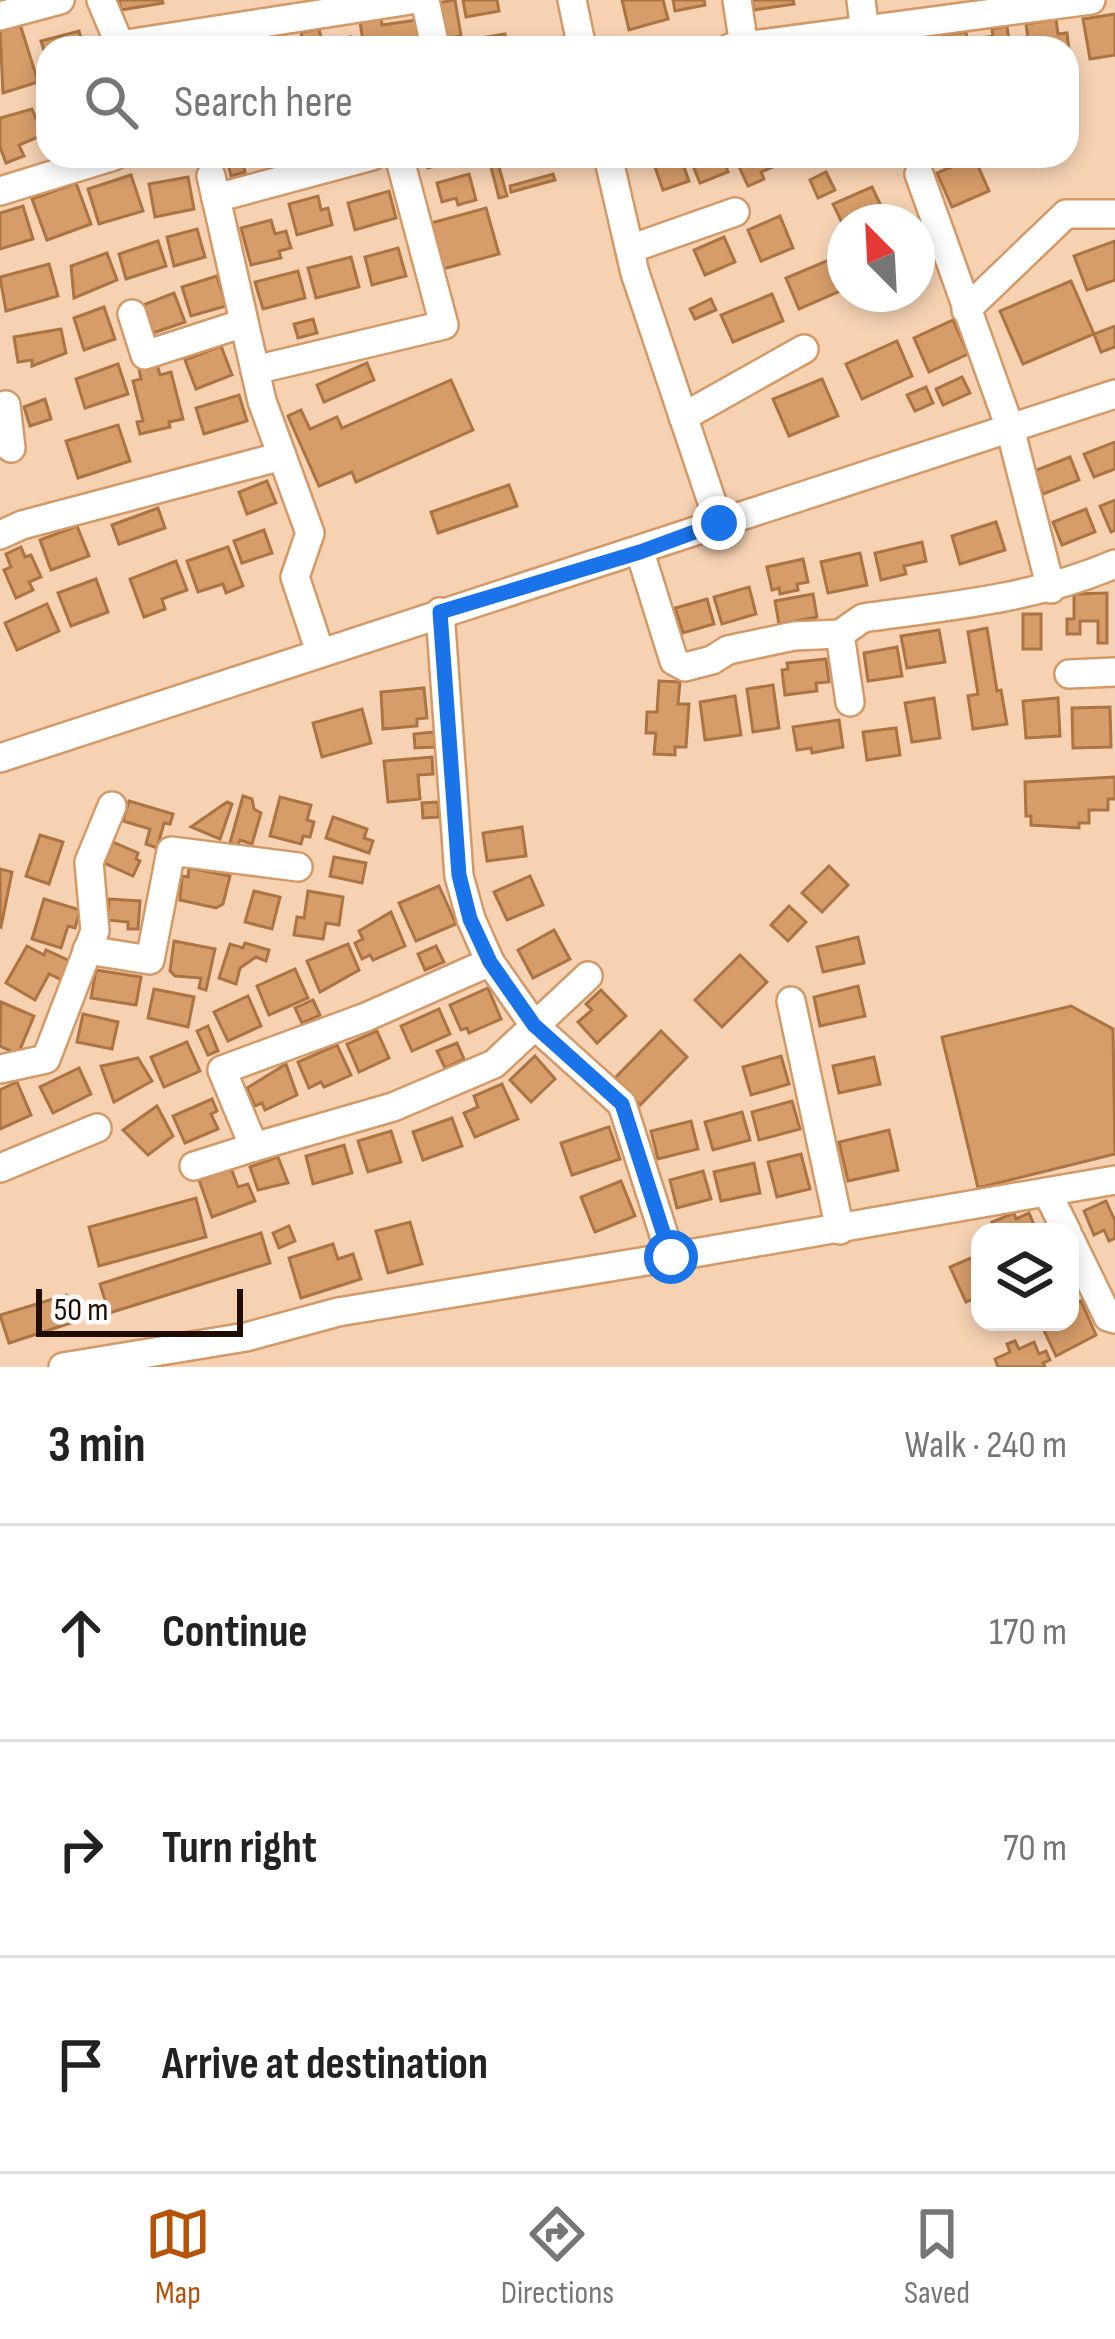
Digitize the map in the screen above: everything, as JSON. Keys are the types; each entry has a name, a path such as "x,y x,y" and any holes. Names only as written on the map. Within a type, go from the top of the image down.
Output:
{"street":[{"path":"0,16 60,0"},
{"path":"101,0 116,36"},
{"path":"178,36 410,0"},
{"path":"425,0 433,36"},
{"path":"572,0 580,36"},
{"path":"737,0 737,36"},
{"path":"861,0 865,32"},
{"path":"831,36 988,8 1091,0"},
{"path":"0,191 75,168"},
{"path":"311,168 214,187 255,370 310,533 295,577 320,652"},
{"path":"255,370 444,325 401,168"},
{"path":"611,168 630,249 719,523"},
{"path":"919,174 1010,428 1051,589"},
{"path":"630,249 735,212"},
{"path":"966,310 1066,214 1115,214"},
{"path":"132,314 145,355 244,323"},
{"path":"683,417 804,349"},
{"path":"0,758 1115,394"},
{"path":"2,397 11,448"},
{"path":"0,535 22,525 282,456"},
{"path":"640,552 674,661 685,667 750,645 840,634 862,618 1051,589 1115,565"},
{"path":"440,612 459,875 470,919 490,962 534,1025 622,1104 671,1257"},
{"path":"840,634 850,702"},
{"path":"1069,674 1115,672"},
{"path":"0,1070 46,1059 94,931 89,862 112,806"},
{"path":"87,950 150,960 171,851 298,867"},
{"path":"254,1147 222,1070 366,1017 490,962"},
{"path":"194,1166 393,1107 494,1064 588,976"},
{"path":"791,1001 840,1230"},
{"path":"0,1168 97,1128"},
{"path":"63,1367 246,1337 338,1312 1115,1180"},
{"path":"1047,1192 1062,1223"},
{"path":"1079,1258 1108,1317 1115,1318"}],"building":[{"path":"119,0 162,0 163,3 121,10"},
{"path":"455,0 461,36 442,36 437,3"},
{"path":"463,0 497,0 499,11 466,17"},
{"path":"622,0 663,0 668,19 629,30"},
{"path":"673,0 704,0 705,5 675,11"},
{"path":"752,0 793,0 794,4 754,10"},
{"path":"1115,14 1115,55 1090,59 1083,19"},
{"path":"381,18 382,25 417,20 420,36 362,36 360,22"},
{"path":"1056,19 1058,34 1067,36 1028,36 1026,24"},
{"path":"20,24 36,83 3,93 0,31"},
{"path":"1007,26 1008,36 993,36 992,29"},
{"path":"319,29 321,36 302,36 301,32"},
{"path":"32,109 36,118 36,138 19,145 24,156 6,163 0,147 0,118"},
{"path":"491,168 499,168 507,196 499,198"},
{"path":"655,168 684,168 689,181 663,190"},
{"path":"694,168 726,168 728,172 700,183"},
{"path":"740,168 771,168 761,172 764,179 748,186"},
{"path":"979,168 989,191 952,207 937,173"},
{"path":"826,172 835,190 818,198 810,180"},
{"path":"469,174 476,200 458,205 456,198 442,202 437,183"},
{"path":"553,174 555,180 511,192 510,186"},
{"path":"131,175 143,211 99,224 88,189"},
{"path":"188,177 194,209 155,217 149,184"},
{"path":"76,183 91,224 47,240 32,199"},
{"path":"872,187 880,204 833,204"},
{"path":"389,191 396,218 355,230 348,203"},
{"path":"318,196 321,210 328,208 332,225 297,235 289,204"},
{"path":"23,206 33,239 0,249 0,213"},
{"path":"486,208 499,254 443,269 431,223"},
{"path":"780,216 793,248 761,261 748,230"},
{"path":"271,220 275,234 286,231 291,248 279,251 281,258 251,265 241,228"},
{"path":"197,229 205,257 174,266 167,237"},
{"path":"724,237 735,262 705,275 694,250"},
{"path":"158,241 166,266 126,279 119,254"},
{"path":"1115,241 1115,280 1087,290 1074,256"},
{"path":"398,248 406,276 372,285 365,257"},
{"path":"107,253 117,280 74,298 71,266"},
{"path":"351,257 359,287 316,298 308,268"},
{"path":"827,261 827,297 799,309 786,278"},
{"path":"49,264 58,296 6,311 0,277"},
{"path":"298,271 305,298 263,309 255,282"},
{"path":"217,276 226,306 191,316 182,287"},
{"path":"1071,281 1094,334 1023,364 1000,311"},
{"path":"174,293 185,322 153,333 143,305"},
{"path":"772,294 783,321 733,342 721,315"},
{"path":"711,299 716,310 695,319 690,309"},
{"path":"104,307 115,339 84,350 74,318"},
{"path":"313,319 317,333 298,338 294,324"},
{"path":"953,320 968,354 929,372 914,338"},
{"path":"1115,326 1115,347 1101,352 1094,334"},
{"path":"61,329 66,353 32,366 32,360 18,362 14,337"},
{"path":"897,341 912,376 862,399 846,364"},
{"path":"221,346 232,375 196,389 185,360"},
{"path":"367,363 374,380 324,402 317,385"},
{"path":"118,364 128,394 85,408 76,379"},
{"path":"157,364 160,375 171,372 183,419 140,434 137,422 143,421 133,381 141,379 139,369"},
{"path":"962,377 970,393 943,405 936,389"},
{"path":"822,379 838,416 789,436 773,399"},
{"path":"451,380 473,430 356,482 352,472 319,486 288,416 301,410 310,429 337,417 342,428"},
{"path":"926,387 933,403 915,411 907,395"},
{"path":"239,395 247,421 204,434 196,408"},
{"path":"45,399 51,419 30,426 24,407"},
{"path":"118,425 130,461 78,478 66,441"},
{"path":"1115,442 1115,469 1094,477 1084,454"},
{"path":"1070,457 1079,480 1043,494 1034,471"},
{"path":"267,481 276,503 247,514 239,492"},
{"path":"509,485 517,506 438,533 431,512"},
{"path":"1115,500 1115,530 1111,532 1100,506"},
{"path":"158,508 165,528 119,544 112,525"},
{"path":"1086,509 1095,532 1062,545 1053,522"},
{"path":"996,522 1005,550 960,564 952,536"},
{"path":"77,526 89,556 51,570 40,540"},
{"path":"264,530 272,553 242,563 234,541"},
{"path":"922,542 926,561 904,566 906,574 881,580 875,553"},
{"path":"21,547 25,557 31,555 41,577 29,582 33,590 16,598 4,570 11,567 6,554"},
{"path":"228,547 243,586 226,593 223,584 198,592 187,561"},
{"path":"860,553 867,585 828,593 821,562"},
{"path":"803,559 808,582 780,594 779,588 772,590 767,567"},
{"path":"176,561 187,590 162,599 165,609 144,617 130,579"},
{"path":"96,579 108,612 71,626 58,593"},
{"path":"749,587 756,614 722,624 714,597"},
{"path":"1107,593 1107,643 1098,643 1098,621 1080,621 1080,634 1067,634 1067,619 1074,619 1074,594"},
{"path":"813,594 817,617 779,624 775,601"},
{"path":"707,599 714,624 683,633 675,608"},
{"path":"47,604 59,631 17,650 5,623"},
{"path":"1023,614 1041,614 1041,649 1023,649"},
{"path":"987,628 1007,724 973,729 968,696 978,694 968,632"},
{"path":"939,630 945,662 907,668 901,636"},
{"path":"897,647 902,676 868,681 864,653"},
{"path":"826,659 829,682 816,683 817,691 785,695 782,670 788,669 787,663"},
{"path":"659,681 680,682 678,704 689,704 686,747 675,747 675,755 654,754 656,733 646,733 647,712 657,712"},
{"path":"773,685 779,728 753,732 747,689"},
{"path":"424,688 427,718 417,719 417,726 383,729 381,692"},
{"path":"735,696 741,735 705,740 700,702"},
{"path":"934,698 940,738 912,742 905,703"},
{"path":"1058,698 1060,736 1026,738 1023,701"},
{"path":"1110,707 1111,747 1073,748 1072,708"},
{"path":"362,709 371,743 322,757 313,723"},
{"path":"839,720 843,747 812,753 811,748 797,750 793,727"},
{"path":"896,728 900,755 867,760 863,732"},
{"path":"434,732 435,747 415,748 414,734"},
{"path":"432,757 433,774 418,775 420,799 388,802 384,761"},
{"path":"1115,777 1115,799 1108,799 1108,810 1089,810 1089,823 1079,823 1079,828 1031,825 1031,816 1026,816 1025,782"},
{"path":"243,796 252,799 254,809 261,813 252,844 240,840 238,845 230,843"},
{"path":"280,797 311,805 307,820 314,822 310,837 303,836 301,844 270,836"},
{"path":"129,801 173,814 170,824 164,823 157,848 146,844 150,829 123,821"},
{"path":"227,802 232,804 220,839 191,827"},
{"path":"438,802 439,817 423,818 422,803"},
{"path":"333,817 367,829 364,838 373,841 369,853 326,838"},
{"path":"522,827 526,856 487,861 483,833"},
{"path":"40,835 63,842 49,884 26,876"},
{"path":"113,842 138,853 140,861 133,876 104,863"},
{"path":"334,857 366,863 362,883 330,876"},
{"path":"829,866 848,885 822,912 802,893"},
{"path":"189,868 230,876 223,904 216,908 180,900 182,876 188,877"},
{"path":"0,869 12,872 1,927 0,926"},
{"path":"530,876 543,905 507,920 494,892"},
{"path":"439,886 456,924 416,941 399,903"},
{"path":"254,891 280,897 272,929 245,922"},
{"path":"308,891 343,897 339,925 326,923 323,939 294,935 297,917 304,918"},
{"path":"44,899 80,910 61,948 32,939"},
{"path":"109,899 140,901 138,929 128,929 128,922 107,920"},
{"path":"789,906 806,922 788,941 771,925"},
{"path":"391,912 405,946 373,960 370,955 362,959 355,943 363,939 359,931"},
{"path":"554,930 570,959 533,978 518,950"},
{"path":"858,937 864,963 823,972 817,947"},
{"path":"174,941 215,949 206,990 199,988 201,978 175,976 170,971"},
{"path":"245,943 269,950 266,961 256,957 240,968 236,984 219,978 230,944 243,948"},
{"path":"348,944 359,970 320,992 307,961"},
{"path":"27,946 70,961 62,980 49,974 35,1000 6,983"},
{"path":"436,946 444,962 425,970 418,954"},
{"path":"740,955 767,982 722,1027 695,1000"},
{"path":"295,969 308,998 269,1015 257,986"},
{"path":"96,970 141,977 136,1005 91,998"},
{"path":"858,986 865,1016 820,1026 814,997"},
{"path":"488,988 501,1019 469,1033 467,1028 461,1030 450,1005"},
{"path":"154,989 194,997 188,1027 148,1018"},
{"path":"601,990 626,1016 597,1043 578,1022 592,1010 586,1004"},
{"path":"248,996 261,1026 228,1041 214,1012"},
{"path":"313,1000 320,1015 302,1023 295,1008"},
{"path":"1,1002 34,1016 18,1054 0,1046"},
{"path":"1071,1006 1113,1029 1115,1154 978,1188 942,1037"},
{"path":"439,1009 450,1034 412,1051 401,1026"},
{"path":"83,1014 118,1022 112,1049 77,1042"},
{"path":"208,1026 218,1051 208,1055 197,1031"},
{"path":"377,1031 389,1058 359,1072 347,1044"},
{"path":"661,1031 687,1057 640,1105 614,1079"},
{"path":"187,1042 200,1071 164,1087 151,1057"},
{"path":"457,1043 464,1059 445,1068 437,1051"},
{"path":"337,1045 351,1075 309,1088 298,1062"},
{"path":"535,1056 555,1079 531,1102 510,1080"},
{"path":"781,1056 789,1084 751,1095 743,1067"},
{"path":"874,1057 880,1084 839,1093 833,1066"},
{"path":"138,1058 152,1081 114,1102 101,1066"},
{"path":"286,1064 297,1095 265,1110 262,1103 255,1106 247,1088"},
{"path":"79,1068 91,1094 53,1113 40,1087"},
{"path":"17,1082 31,1115 0,1129 0,1090"},
{"path":"502,1084 518,1119 475,1137 464,1113 478,1107 474,1096"},
{"path":"212,1099 217,1111 211,1114 218,1129 185,1143 173,1116"},
{"path":"792,1101 800,1129 759,1140 752,1112"},
{"path":"157,1106 173,1136 148,1155 123,1130"},
{"path":"742,1112 750,1140 713,1150 705,1122"},
{"path":"452,1118 462,1146 423,1160 413,1132"},
{"path":"691,1121 698,1149 658,1159 651,1131"},
{"path":"609,1127 620,1159 572,1175 561,1143"},
{"path":"889,1130 898,1170 848,1181 839,1142"},
{"path":"391,1131 401,1162 368,1172 358,1141"},
{"path":"344,1145 352,1173 313,1184 306,1156"},
{"path":"801,1154 810,1189 777,1197 768,1162"},
{"path":"278,1157 288,1183 258,1190 250,1167"},
{"path":"754,1163 760,1193 721,1201 714,1172"},
{"path":"231,1168 238,1187 248,1184 255,1201 212,1217 199,1180"},
{"path":"703,1171 711,1199 677,1208 670,1180"},
{"path":"621,1181 635,1216 595,1232 581,1197"},
{"path":"196,1198 206,1237 99,1266 89,1227"},
{"path":"1106,1201 1115,1221 1115,1238 1109,1241 1104,1230 1094,1235 1084,1211"},
{"path":"1029,1213 1033,1223 992,1223"},
{"path":"410,1222 422,1264 388,1273 376,1231"},
{"path":"289,1226 295,1241 279,1248 273,1233"},
{"path":"261,1233 270,1263 109,1313 100,1284"},
{"path":"333,1244 338,1259 353,1254 361,1279 301,1298 289,1258"},
{"path":"971,1258 971,1300 966,1302 950,1267"},
{"path":"66,1295 74,1322 9,1343 0,1315"},
{"path":"1079,1302 1096,1335 1056,1356 1044,1331 1079,1331"},
{"path":"1015,1341 1019,1349 1034,1342 1039,1354 1046,1351 1050,1360 1043,1363 1045,1367 998,1367 995,1359 1010,1352 1007,1344"}],"route":[{"path":"671,1257 622,1104 534,1025 490,962 470,919 459,875 440,612 640,552 719,523"}]}
